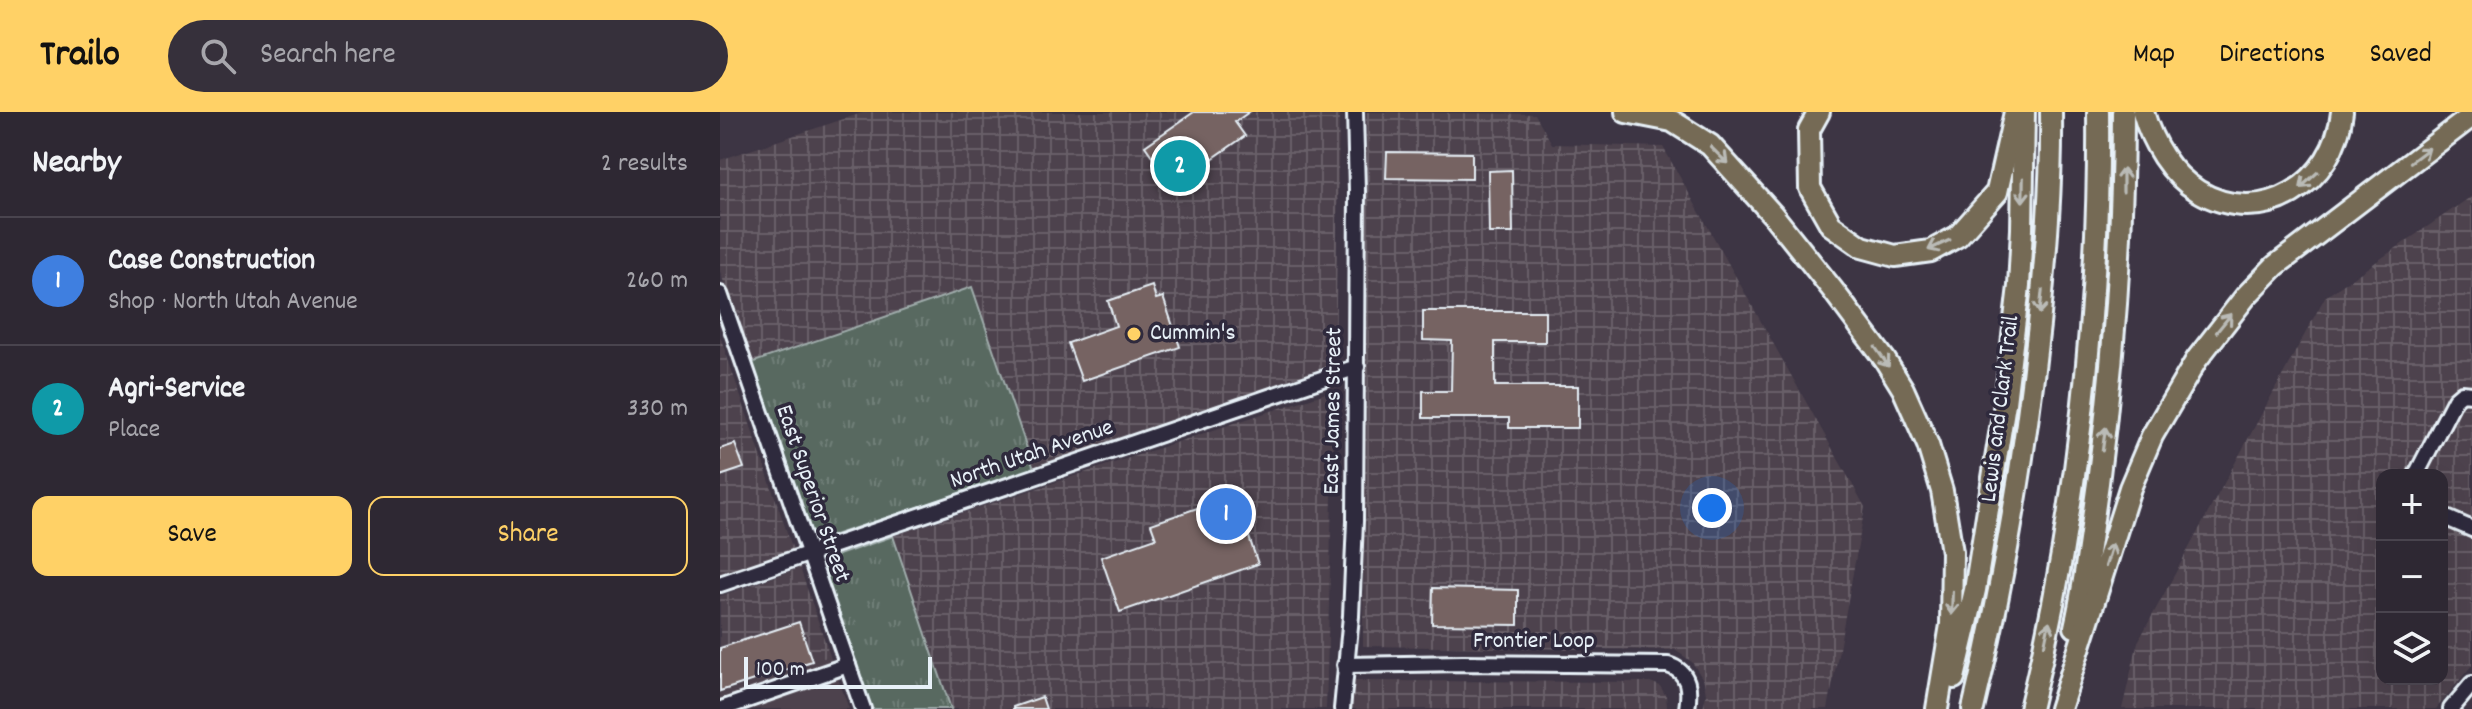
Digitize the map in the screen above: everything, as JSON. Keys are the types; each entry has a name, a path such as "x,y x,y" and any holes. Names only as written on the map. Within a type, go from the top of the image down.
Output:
{"highway":[{"path":"1626,112 1672,121 1710,145 1832,289 1903,389 1928,445 1942,491 1952,552 1951,625 1937,709"},
{"path":"1819,112 1809,130 1810,188 1831,225 1862,247 1895,256 1931,251 1958,236 1997,192 2015,112"},
{"path":"1945,709 1975,590 2005,403 2022,243 2024,112"},
{"name":"Lewis and Clark Trail","path":"1973,709 1998,602 2029,424 2046,258 2051,112"},
{"path":"2030,709 2053,603 2077,446 2096,230 2098,112"},
{"path":"2058,709 2079,608 2107,411 2121,250 2123,112"},
{"path":"2143,112 2157,147 2189,184 2211,197 2240,205 2287,195 2312,178 2334,146 2342,112"},
{"path":"2058,709 2130,488 2152,436 2176,391 2204,349 2246,296 2275,266 2472,116"}],"street":[{"name":"East James Street","path":"1342,709 1353,581 1357,367 1355,112"},
{"name":"East Superior Street","path":"720,294 863,709"},
{"name":"North Utah Avenue","path":"720,584 1357,367"},
{"path":"2419,469 2455,399 2462,393 2472,394"},
{"path":"2448,519 2472,529"},
{"path":"721,709 848,665"},
{"name":"Frontier Loop","path":"1345,665 1668,665 1681,672 1687,680 1687,709"},
{"path":"2451,709 2472,684"}],"shaded area":[{"path":"865,112 1339,112 1335,364 1034,469 972,287 751,363 720,271 720,160"},
{"path":"1366,112 1535,114 1552,144 1663,147 1865,507 1828,709 1703,709 1706,695 1704,681 1692,662 1675,650 1363,646"},
{"path":"2472,196 2472,665 2436,709 2122,709 2138,642 2325,297"},
{"path":"720,336 793,550 720,575"},
{"path":"1335,390 1326,709 951,709 893,536"},
{"path":"800,568 830,656 720,693 720,596"},
{"path":"830,656 849,709 720,709 720,693"},
{"path":"1353,681 1650,682 1660,686 1666,696 1667,709 1350,709"}],"green space":[{"path":"972,287 1034,469 828,537 810,534 751,363"},
{"path":"893,536 951,709 870,709 823,570 827,559"}],"building":[{"path":"1194,112 1249,112 1235,122 1245,136 1173,186 1145,146"},
{"path":"1387,152 1472,153 1472,179 1386,178"},
{"path":"1512,170 1513,233 1489,233 1488,171"},
{"name":"Cummin's","path":"1152,286 1156,299 1163,297 1180,347 1082,381 1068,343 1116,326 1108,301"},
{"path":"1423,311 1545,311 1545,342 1495,342 1495,386 1578,386 1578,428 1509,428 1509,418 1423,418 1423,391 1451,391 1452,341 1423,340"},
{"path":"735,444 744,468 720,476 720,449"},
{"path":"1235,495 1258,564 1120,612 1101,557 1156,538 1151,524"},
{"path":"1433,588 1518,590 1518,625 1432,624"},
{"path":"799,622 812,661 720,691 720,648"},
{"path":"1042,697 1046,709 1013,709 1013,707"}],"place":[{"name":"Agri-Service","path":"1180,166"},
{"name":"Cummin's","path":"1134,334"},
{"name":"Case Construction","path":"1226,514"}]}
